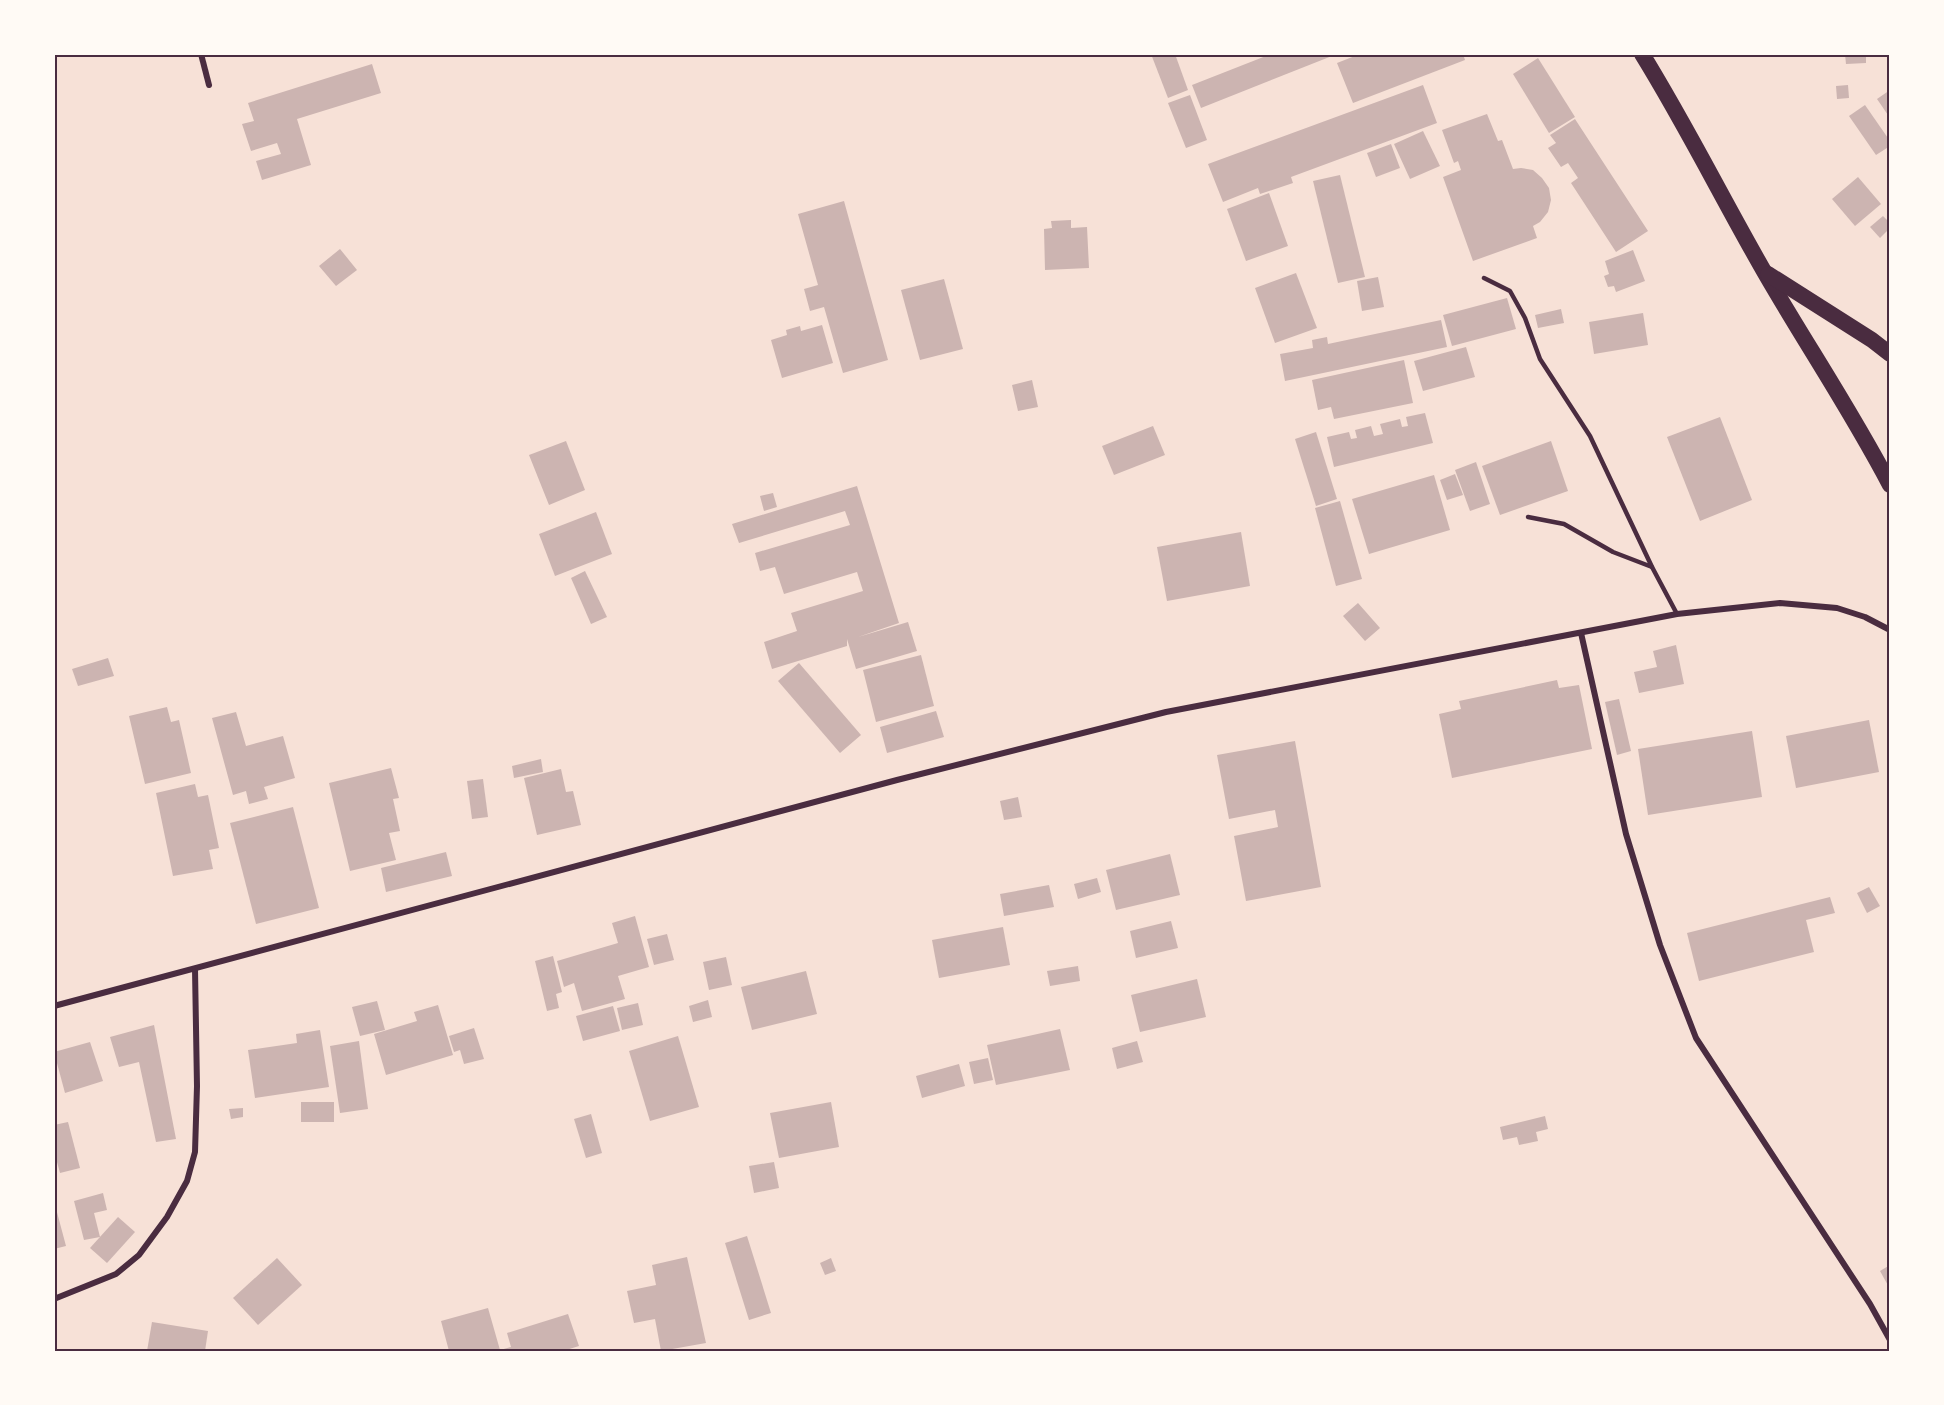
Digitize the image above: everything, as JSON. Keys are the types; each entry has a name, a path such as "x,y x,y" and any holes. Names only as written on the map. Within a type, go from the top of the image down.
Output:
{"highway":[{"path":"1642,54 1764,272 1867,441 1890,485"},
{"path":"1764,272 1872,340 1890,354"}],"street":[{"path":"201,54 209,85"},
{"path":"54,1006 897,780 1155,715 1677,614 1780,603 1837,608 1865,617 1890,630"},
{"path":"1581,633 1626,834 1660,945 1696,1038 1870,1304 1890,1340"},
{"path":"54,1299 116,1274 139,1255 167,1217 187,1182 195,1152 197,1086 195,969"}],"lane":[{"path":"1484,278 1510,291 1525,318 1540,359 1590,436 1652,567 1677,614"},
{"path":"1528,517 1564,524 1613,552 1652,567"}],"building":[{"path":"1151,54 1175,54 1188,90 1168,98"},
{"path":"1271,54 1337,54 1201,108 1192,85"},
{"path":"1360,54 1463,54 1465,60 1353,103 1337,63"},
{"path":"1845,54 1866,54 1866,63 1846,64"},
{"path":"1538,58 1575,117 1549,133 1513,74"},
{"path":"372,64 381,93 297,119 311,165 262,180 256,161 281,154 277,143 251,151 242,124 254,121 248,103"},
{"path":"1423,85 1437,123 1291,177 1293,183 1260,194 1258,188 1223,202 1208,164"},
{"path":"1848,85 1849,98 1837,99 1836,86"},
{"path":"1890,90 1890,118 1877,99"},
{"path":"1190,95 1207,140 1186,148 1168,103"},
{"path":"1865,105 1890,141 1890,146 1876,155 1849,116"},
{"path":"1487,114 1498,141 1502,140 1513,169 1533,170 1549,188 1551,200 1548,212 1540,222 1533,226 1537,238 1473,261 1443,177 1461,170 1458,161 1454,163 1442,130"},
{"path":"1575,119 1648,231 1616,252 1571,183 1578,178 1568,163 1561,167 1548,148 1556,143 1550,135"},
{"path":"1423,131 1440,166 1410,179 1394,144"},
{"path":"1391,144 1400,168 1376,177 1367,153"},
{"path":"1340,175 1365,277 1338,283 1313,181"},
{"path":"1858,177 1881,204 1855,226 1832,199"},
{"path":"1269,193 1288,246 1246,261 1227,209"},
{"path":"844,201 888,360 843,373 824,307 810,311 804,289 818,285 798,214"},
{"path":"1883,216 1890,223 1890,228 1880,238 1870,227"},
{"path":"1071,220 1071,228 1087,227 1089,268 1045,270 1044,229 1052,228 1051,221"},
{"path":"340,249 357,270 336,286 319,266"},
{"path":"1633,250 1645,281 1616,292 1614,286 1608,287 1604,276 1609,274 1605,261"},
{"path":"1296,273 1317,328 1275,343 1255,288"},
{"path":"1378,277 1384,307 1362,311 1357,281"},
{"path":"944,279 963,349 920,360 901,290"},
{"path":"1507,298 1516,329 1452,346 1443,315"},
{"path":"1561,309 1564,323 1538,328 1535,315"},
{"path":"1643,313 1648,345 1594,354 1589,322"},
{"path":"1441,320 1447,347 1285,381 1280,354 1313,348 1312,340 1327,337 1328,344"},
{"path":"822,325 833,363 782,378 771,340 787,335 786,330 800,326 801,331"},
{"path":"1466,347 1475,377 1423,391 1414,361"},
{"path":"1404,360 1413,403 1334,419 1331,407 1318,410 1312,380"},
{"path":"1032,380 1038,407 1018,411 1012,385"},
{"path":"1425,413 1433,443 1334,467 1327,437 1349,432 1351,439 1357,438 1355,430 1371,426 1374,436 1383,434 1380,424 1400,419 1402,427 1408,426 1406,417"},
{"path":"1720,417 1752,500 1700,521 1667,437"},
{"path":"1153,426 1165,455 1114,475 1102,446"},
{"path":"1316,432 1337,499 1316,506 1295,439"},
{"path":"566,441 585,490 549,505 529,455"},
{"path":"1551,441 1568,491 1500,515 1482,466"},
{"path":"1476,462 1490,504 1470,511 1455,470"},
{"path":"1455,474 1463,495 1447,500 1440,480"},
{"path":"1434,475 1450,530 1369,554 1352,499"},
{"path":"857,486 899,623 858,637 908,622 917,651 856,669 847,639 847,646 772,669 764,642 797,631 791,613 863,591 857,572 784,594 775,567 760,571 755,553 850,525 845,511 739,543 732,524"},
{"path":"773,493 777,507 764,511 760,496"},
{"path":"1340,501 1362,579 1336,586 1315,508"},
{"path":"596,512 612,554 555,576 539,534"},
{"path":"1241,532 1250,586 1167,601 1157,547"},
{"path":"585,571 607,617 591,624 571,578"},
{"path":"1358,603 1380,628 1365,641 1343,616"},
{"path":"1676,645 1684,684 1639,693 1634,672 1657,667 1653,651"},
{"path":"921,655 934,706 876,722 863,670"},
{"path":"108,658 114,676 78,686 72,669"},
{"path":"799,663 861,735 840,753 778,681"},
{"path":"1557,680 1559,688 1579,685 1592,749 1452,778 1439,714 1461,709 1459,701"},
{"path":"1619,699 1631,751 1617,755 1605,702"},
{"path":"167,707 171,722 179,720 191,773 145,784 129,716"},
{"path":"936,711 944,737 887,753 880,727"},
{"path":"236,712 246,746 283,736 295,778 264,787 268,799 249,804 246,791 233,795 212,718"},
{"path":"1869,720 1879,772 1796,788 1786,736"},
{"path":"1752,731 1762,797 1648,815 1638,749"},
{"path":"1295,741 1321,887 1246,901 1234,836 1278,827 1275,810 1229,819 1217,755"},
{"path":"541,759 543,772 514,778 512,766"},
{"path":"391,768 399,798 393,799 400,831 389,833 396,860 350,871 329,783"},
{"path":"561,769 566,792 573,791 581,825 537,835 524,778"},
{"path":"483,779 488,817 472,819 467,781"},
{"path":"195,784 198,797 208,795 219,848 209,850 213,869 173,876 156,793"},
{"path":"1018,797 1022,817 1004,820 1000,801"},
{"path":"293,807 319,908 256,924 230,823"},
{"path":"446,852 452,876 386,892 381,868"},
{"path":"1170,854 1180,895 1116,910 1106,870"},
{"path":"1097,878 1101,892 1078,899 1074,884"},
{"path":"1049,885 1054,907 1004,916 1000,894"},
{"path":"1869,887 1880,906 1867,913 1857,893"},
{"path":"1830,897 1835,913 1806,920 1814,952 1699,981 1687,933"},
{"path":"635,916 649,967 618,976 625,999 582,1011 574,983 564,987 557,961 618,943 612,923"},
{"path":"1171,921 1178,948 1136,958 1130,931"},
{"path":"1003,927 1010,965 939,978 932,940"},
{"path":"667,934 674,960 654,965 647,939"},
{"path":"553,956 562,992 556,994 559,1008 547,1011 535,961"},
{"path":"726,957 732,985 709,990 703,962"},
{"path":"1078,966 1080,981 1050,986 1047,971"},
{"path":"806,971 817,1014 752,1030 741,987"},
{"path":"1197,979 1206,1017 1140,1032 1131,995"},
{"path":"708,1000 712,1017 693,1022 689,1006"},
{"path":"377,1001 385,1030 360,1036 352,1007"},
{"path":"638,1003 643,1025 622,1030 617,1008"},
{"path":"438,1005 453,1055 386,1075 374,1034 417,1021 414,1012"},
{"path":"613,1006 620,1031 583,1041 576,1016"},
{"path":"154,1025 176,1139 156,1142 139,1062 119,1067 110,1037"},
{"path":"474,1028 484,1059 464,1064 460,1050 454,1052 449,1036"},
{"path":"1060,1029 1070,1070 996,1085 987,1045"},
{"path":"320,1030 329,1087 255,1098 248,1050 297,1043 296,1034"},
{"path":"678,1036 699,1107 650,1121 629,1051"},
{"path":"359,1041 368,1109 340,1113 330,1046"},
{"path":"1137,1041 1143,1062 1117,1069 1112,1048"},
{"path":"90,1042 103,1081 65,1093 54,1052"},
{"path":"988,1058 993,1080 974,1084 969,1062"},
{"path":"959,1064 965,1086 922,1098 916,1076"},
{"path":"301,1102 334,1102 334,1122 301,1122"},
{"path":"831,1102 839,1147 779,1158 770,1113"},
{"path":"243,1108 243,1117 231,1119 229,1109"},
{"path":"591,1114 602,1153 586,1158 574,1119"},
{"path":"1545,1116 1548,1129 1536,1132 1538,1141 1519,1145 1517,1137 1503,1140 1500,1127"},
{"path":"68,1122 80,1168 60,1173 54,1151 54,1125"},
{"path":"774,1162 779,1188 754,1193 749,1166"},
{"path":"103,1193 107,1210 94,1213 100,1237 84,1240 74,1201"},
{"path":"54,1201 66,1246 54,1249"},
{"path":"118,1217 135,1232 107,1263 90,1248"},
{"path":"747,1236 771,1313 749,1320 725,1243"},
{"path":"687,1257 706,1343 661,1351 655,1319 634,1323 627,1291 656,1285 652,1265"},
{"path":"277,1258 302,1285 258,1325 233,1298"},
{"path":"831,1258 836,1271 825,1275 820,1263"},
{"path":"1890,1265 1890,1289 1880,1271"},
{"path":"488,1308 500,1350 511,1347 507,1333 568,1314 579,1346 563,1351 449,1351 441,1321"},
{"path":"152,1322 208,1331 205,1351 147,1351"}]}
